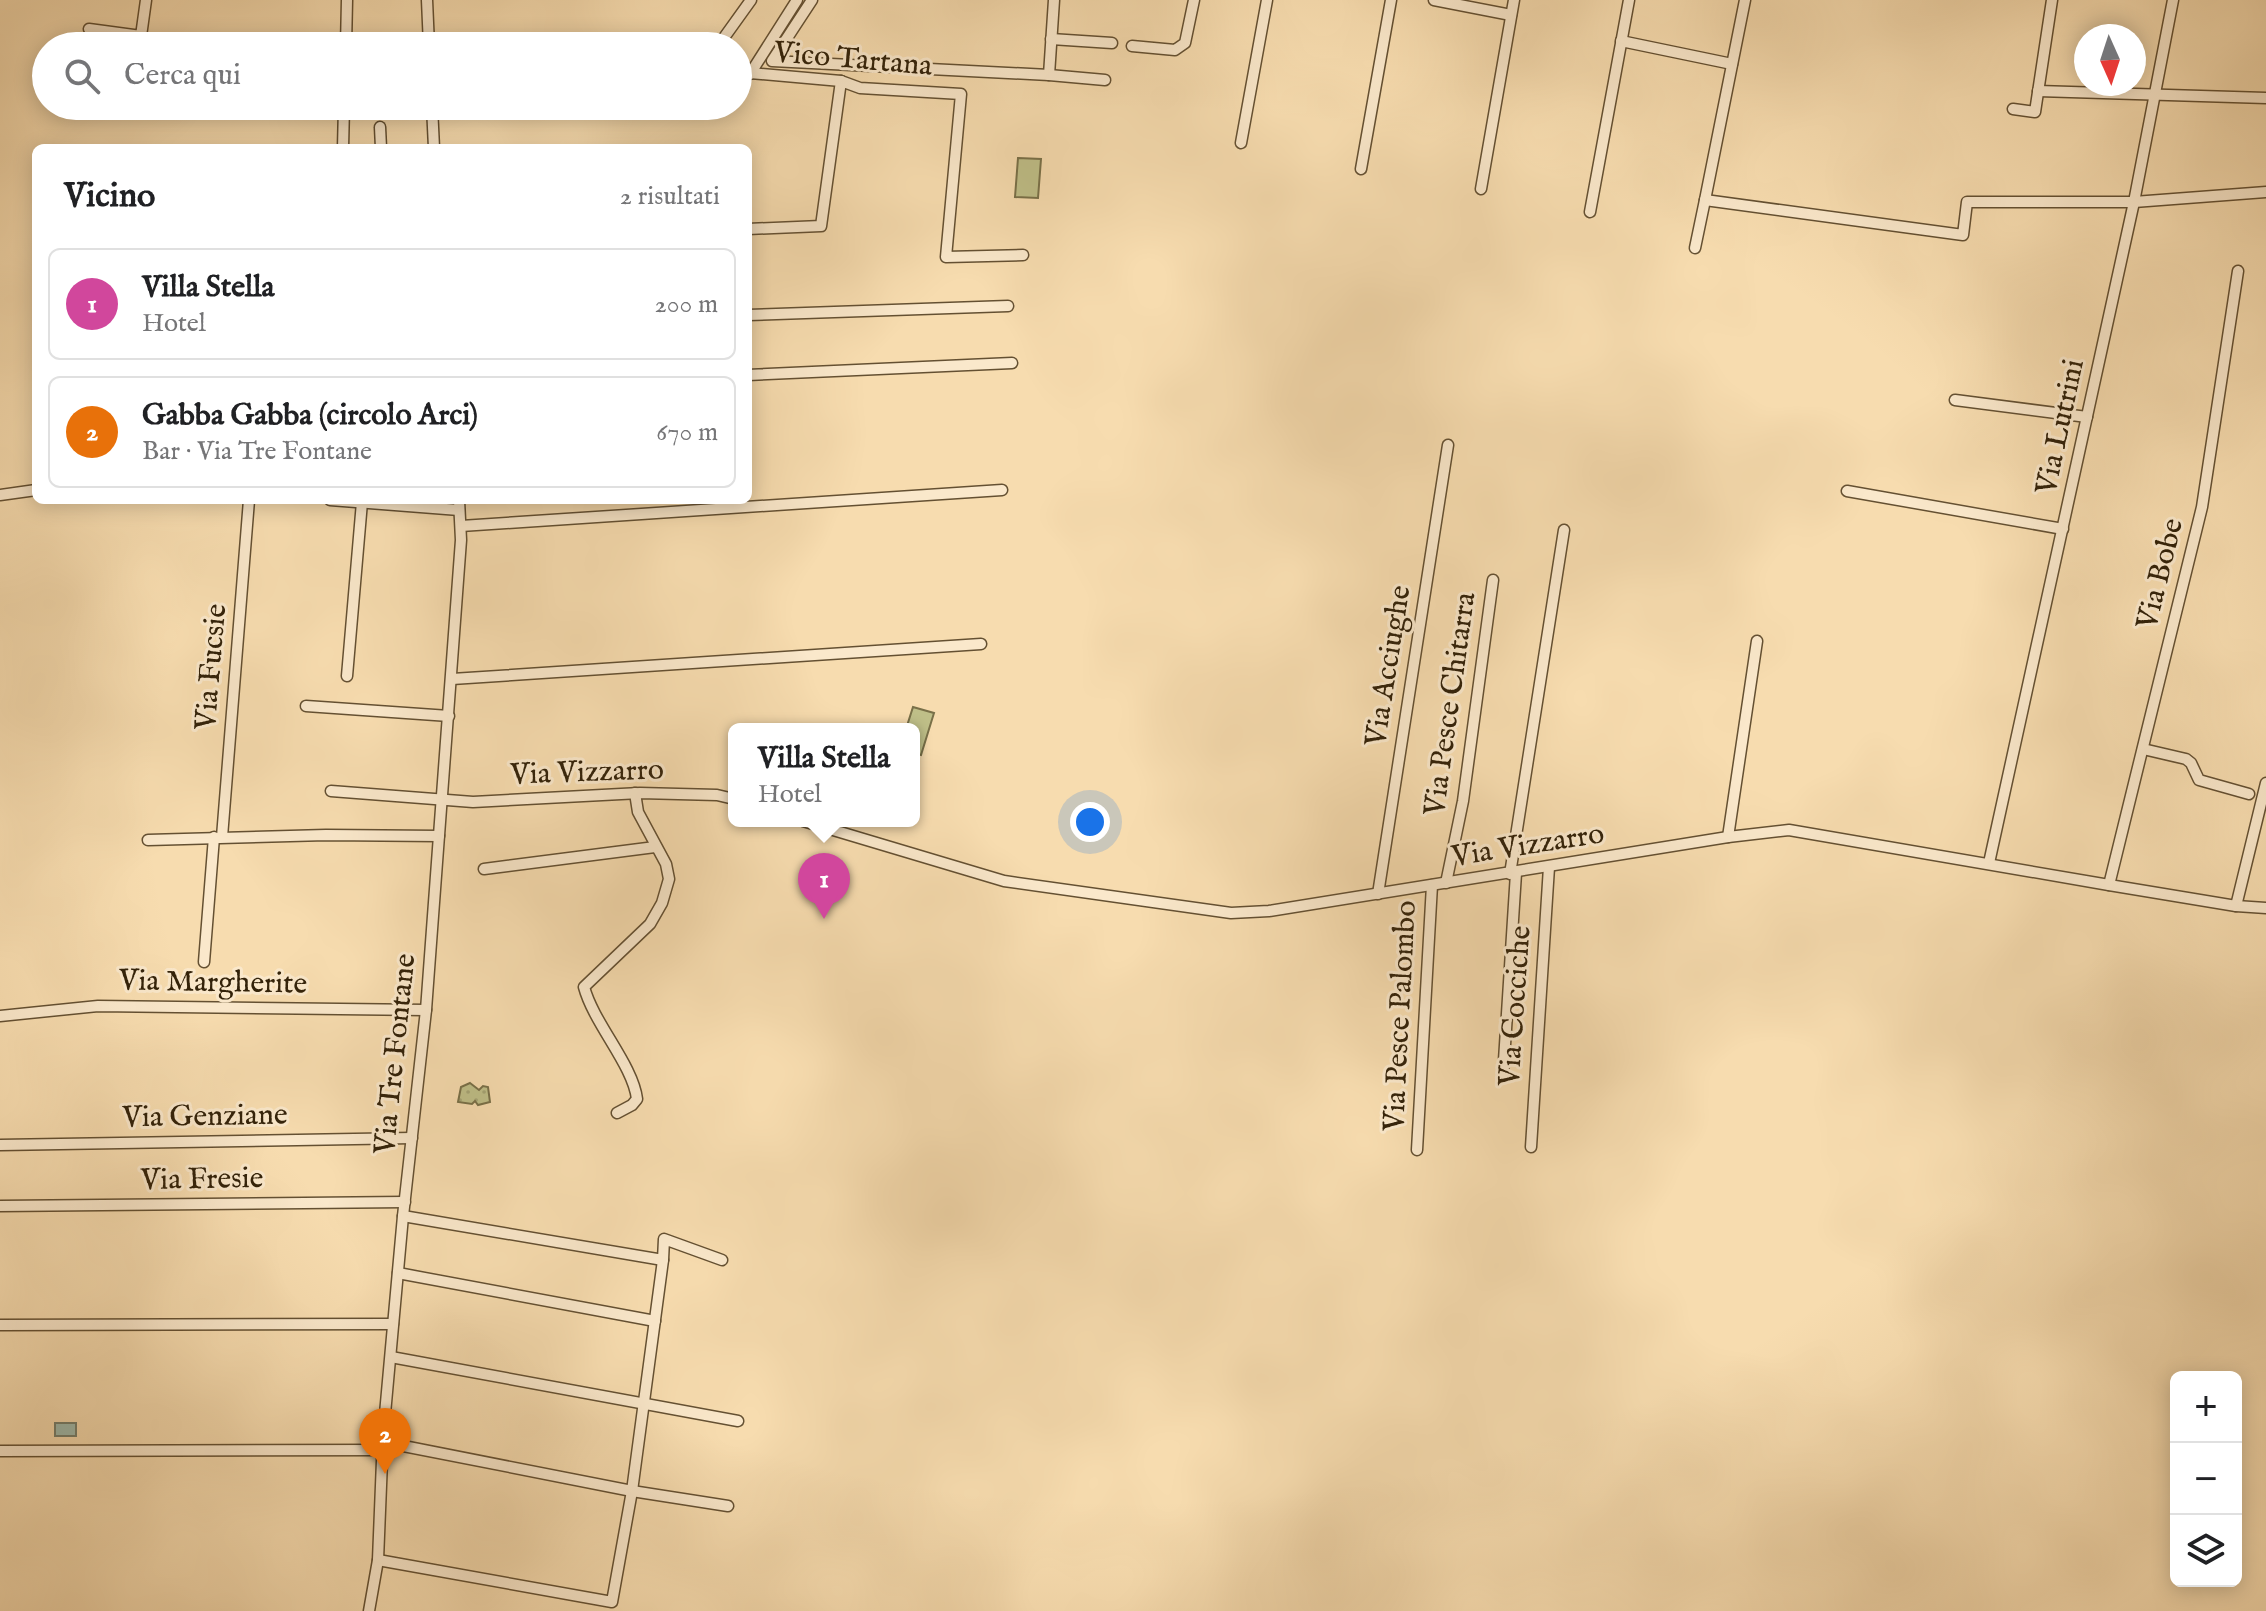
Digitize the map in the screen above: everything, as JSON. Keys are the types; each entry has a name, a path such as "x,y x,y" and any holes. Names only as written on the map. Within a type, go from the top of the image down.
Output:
{"street":[{"path":"142,32 146,0"},
{"path":"346,32 347,0"},
{"path":"427,0 428,32"},
{"name":"Vico Tartana","path":"728,32 751,0"},
{"path":"752,62 797,0"},
{"path":"812,0 772,61 1105,80"},
{"path":"1049,75 1054,0"},
{"path":"1132,46 1181,48 1185,43 1194,0"},
{"path":"1241,143 1267,0"},
{"path":"1361,169 1391,0"},
{"path":"1434,0 1511,15"},
{"path":"1481,189 1514,0"},
{"path":"1590,212 1629,0"},
{"path":"1695,248 1745,0"},
{"path":"2013,109 2035,112 2052,0"},
{"name":"Via Lutrini","path":"1989,863 2134,202 2173,0"},
{"path":"89,29 111,32"},
{"path":"1051,39 1112,43"},
{"path":"1621,41 1732,64"},
{"name":"Vico Tartana","path":"752,74 841,81 860,88 961,94 946,257 1023,255"},
{"path":"752,229 821,226 841,81"},
{"path":"2038,91 2266,98"},
{"path":"343,144 344,120"},
{"path":"433,120 434,144"},
{"path":"380,127 381,144"},
{"path":"1705,200 1963,235 1967,202 2134,202 2266,192"},
{"name":"Via Bobe","path":"2109,885 2202,507 2238,271"},
{"path":"752,315 1008,306"},
{"path":"752,375 1012,363"},
{"path":"1955,400 2087,417"},
{"name":"Via Acciughe","path":"1378,894 1448,445"},
{"path":"461,526 1002,490"},
{"path":"0,495 32,491"},
{"path":"1847,491 2063,529"},
{"name":"Via Fucsie","path":"204,962 249,504"},
{"path":"347,676 362,504"},
{"path":"427,504 459,505"},
{"name":"Via Tre Fontane","path":"369,1611 378,1560 382,1446 426,1010 452,679 461,526 459,505"},
{"path":"1503,1076 1513,873 1564,530"},
{"name":"Via Pesce Chitarra","path":"1446,883 1463,801 1493,580"},
{"path":"1728,837 1757,641"},
{"path":"452,679 981,644"},
{"path":"306,706 449,716"},
{"path":"2143,749 2186,759 2199,780 2249,794"},
{"path":"2236,906 2266,783"},
{"name":"Via Vizzarro","path":"331,791 473,802 635,793 694,793 728,798"},
{"path":"617,1113 637,1099 636,1085 599,1021 584,987 643,932 662,903 669,872 638,812 635,793"},
{"name":"Via Vizzarro","path":"829,827 1004,881 1248,914 1728,837 1789,830 2236,906 2266,908"},
{"path":"148,840 439,836"},
{"path":"484,869 655,847"},
{"name":"Via Cocciche","path":"1531,1147 1549,867"},
{"name":"Via Pesce Palombo","path":"1417,1150 1432,885"},
{"name":"Via Margherite","path":"0,1016 98,1006 426,1010"},
{"name":"Via Genziane","path":"0,1145 412,1138"},
{"name":"Via Fresie","path":"0,1206 405,1202"},
{"path":"403,1216 663,1260"},
{"path":"378,1560 612,1602 632,1491 664,1239 722,1260"},
{"path":"398,1273 655,1321"},
{"path":"0,1325 393,1324"},
{"path":"391,1357 738,1421"},
{"path":"0,1451 382,1446 728,1506"}],"green space":[{"path":"1018,158 1041,159 1038,198 1015,197"},
{"path":"913,707 934,713 921,755 920,723 908,723"},
{"path":"470,1083 479,1090 483,1086 488,1087 490,1102 478,1105 475,1101 472,1104 458,1102 461,1087"}],"shaded area":[{"path":"55,1423 76,1423 76,1436 55,1436"}],"place":[{"name":"Villa Stella","path":"824,919"},
{"name":"Gabba Gabba (circolo Arci)","path":"385,1474"}]}
